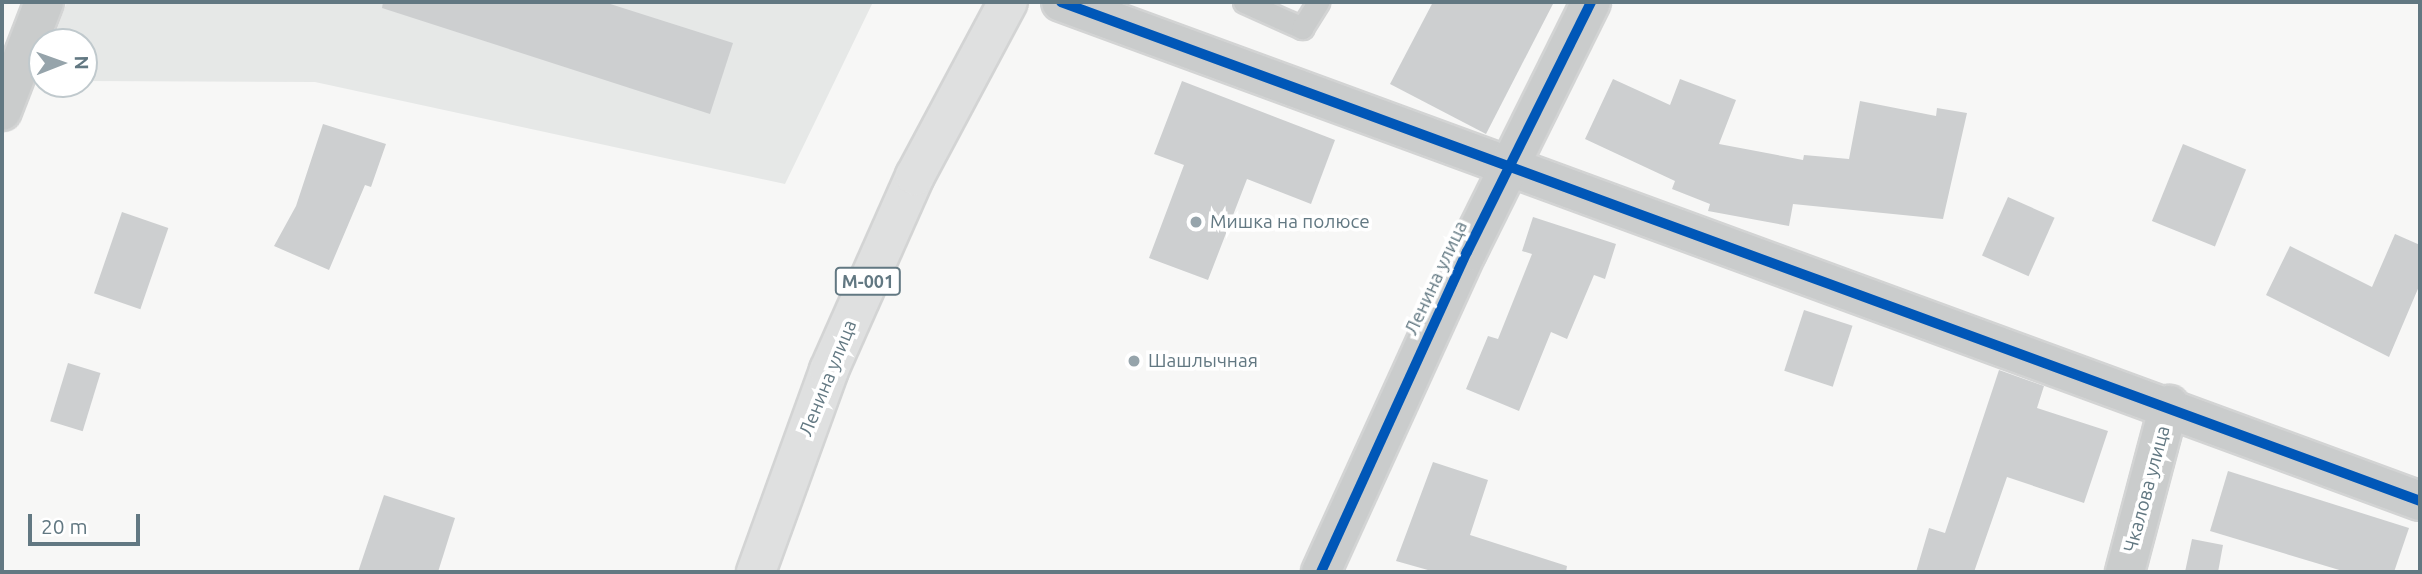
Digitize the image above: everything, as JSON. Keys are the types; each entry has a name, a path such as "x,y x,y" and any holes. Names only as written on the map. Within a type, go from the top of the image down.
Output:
{"main road":[{"name":"Ленина улица","path":"756,572 839,346 915,176 1008,2"}],"street":[{"path":"2,111 44,2"},
{"path":"1061,2 1508,169 2169,405 2420,501"},
{"name":"Ленина улица","path":"1321,572 1508,169 1591,2"},
{"name":"Чкалова улица","path":"2125,572 2169,405"}],"lane":[{"path":"1244,2 1302,28 1318,2"}],"shaded area":[{"path":"67,2 873,2 785,184 315,82 98,81 98,28 57,28"}],"building":[{"path":"383,2 604,2 733,43 710,114 382,8"},
{"path":"1433,2 1554,2 1486,134 1390,84"},
{"path":"1613,79 1670,105 1680,79 1736,100 1719,144 1803,160 1804,155 1849,159 1860,101 1936,116 1937,108 1967,113 1943,219 1793,204 1789,226 1708,211 1710,204 1672,189 1675,181 1585,139"},
{"path":"1182,81 1335,140 1311,204 1247,179 1208,280 1149,258 1184,165 1154,154"},
{"path":"323,124 386,144 371,187 365,185 329,270 274,246 296,206"},
{"path":"2183,144 2246,169 2215,246 2152,221"},
{"path":"2008,197 2055,218 2029,276 1982,255"},
{"path":"122,212 168,228 140,309 94,293"},
{"path":"1533,217 1616,244 1605,279 1594,275 1567,339 1551,332 1519,411 1466,389 1488,336 1498,339 1532,254 1522,251"},
{"path":"2395,234 2420,245 2420,284 2389,357 2266,295 2290,246 2372,287"},
{"path":"1804,310 1853,326 1833,387 1784,371"},
{"path":"68,363 101,373 83,431 50,421"},
{"path":"1999,370 2044,386 2037,408 2108,431 2084,503 2007,477 1974,572 1916,572 1929,528 1945,533"},
{"path":"1433,462 1488,480 1470,535 1567,566 1566,572 1435,572 1396,561"},
{"path":"2228,471 2409,528 2394,572 2346,572 2210,531"},
{"path":"384,495 455,518 438,572 358,572"},
{"path":"2192,539 2223,545 2218,572 2185,572"}],"cycle path":[{"path":"1061,2 2420,501"},
{"path":"1321,572 1467,252 1591,2"}],"place":[{"name":"Мишка на полюсе","path":"1196,222"},
{"name":"Шашлычная","path":"1134,361"}]}
